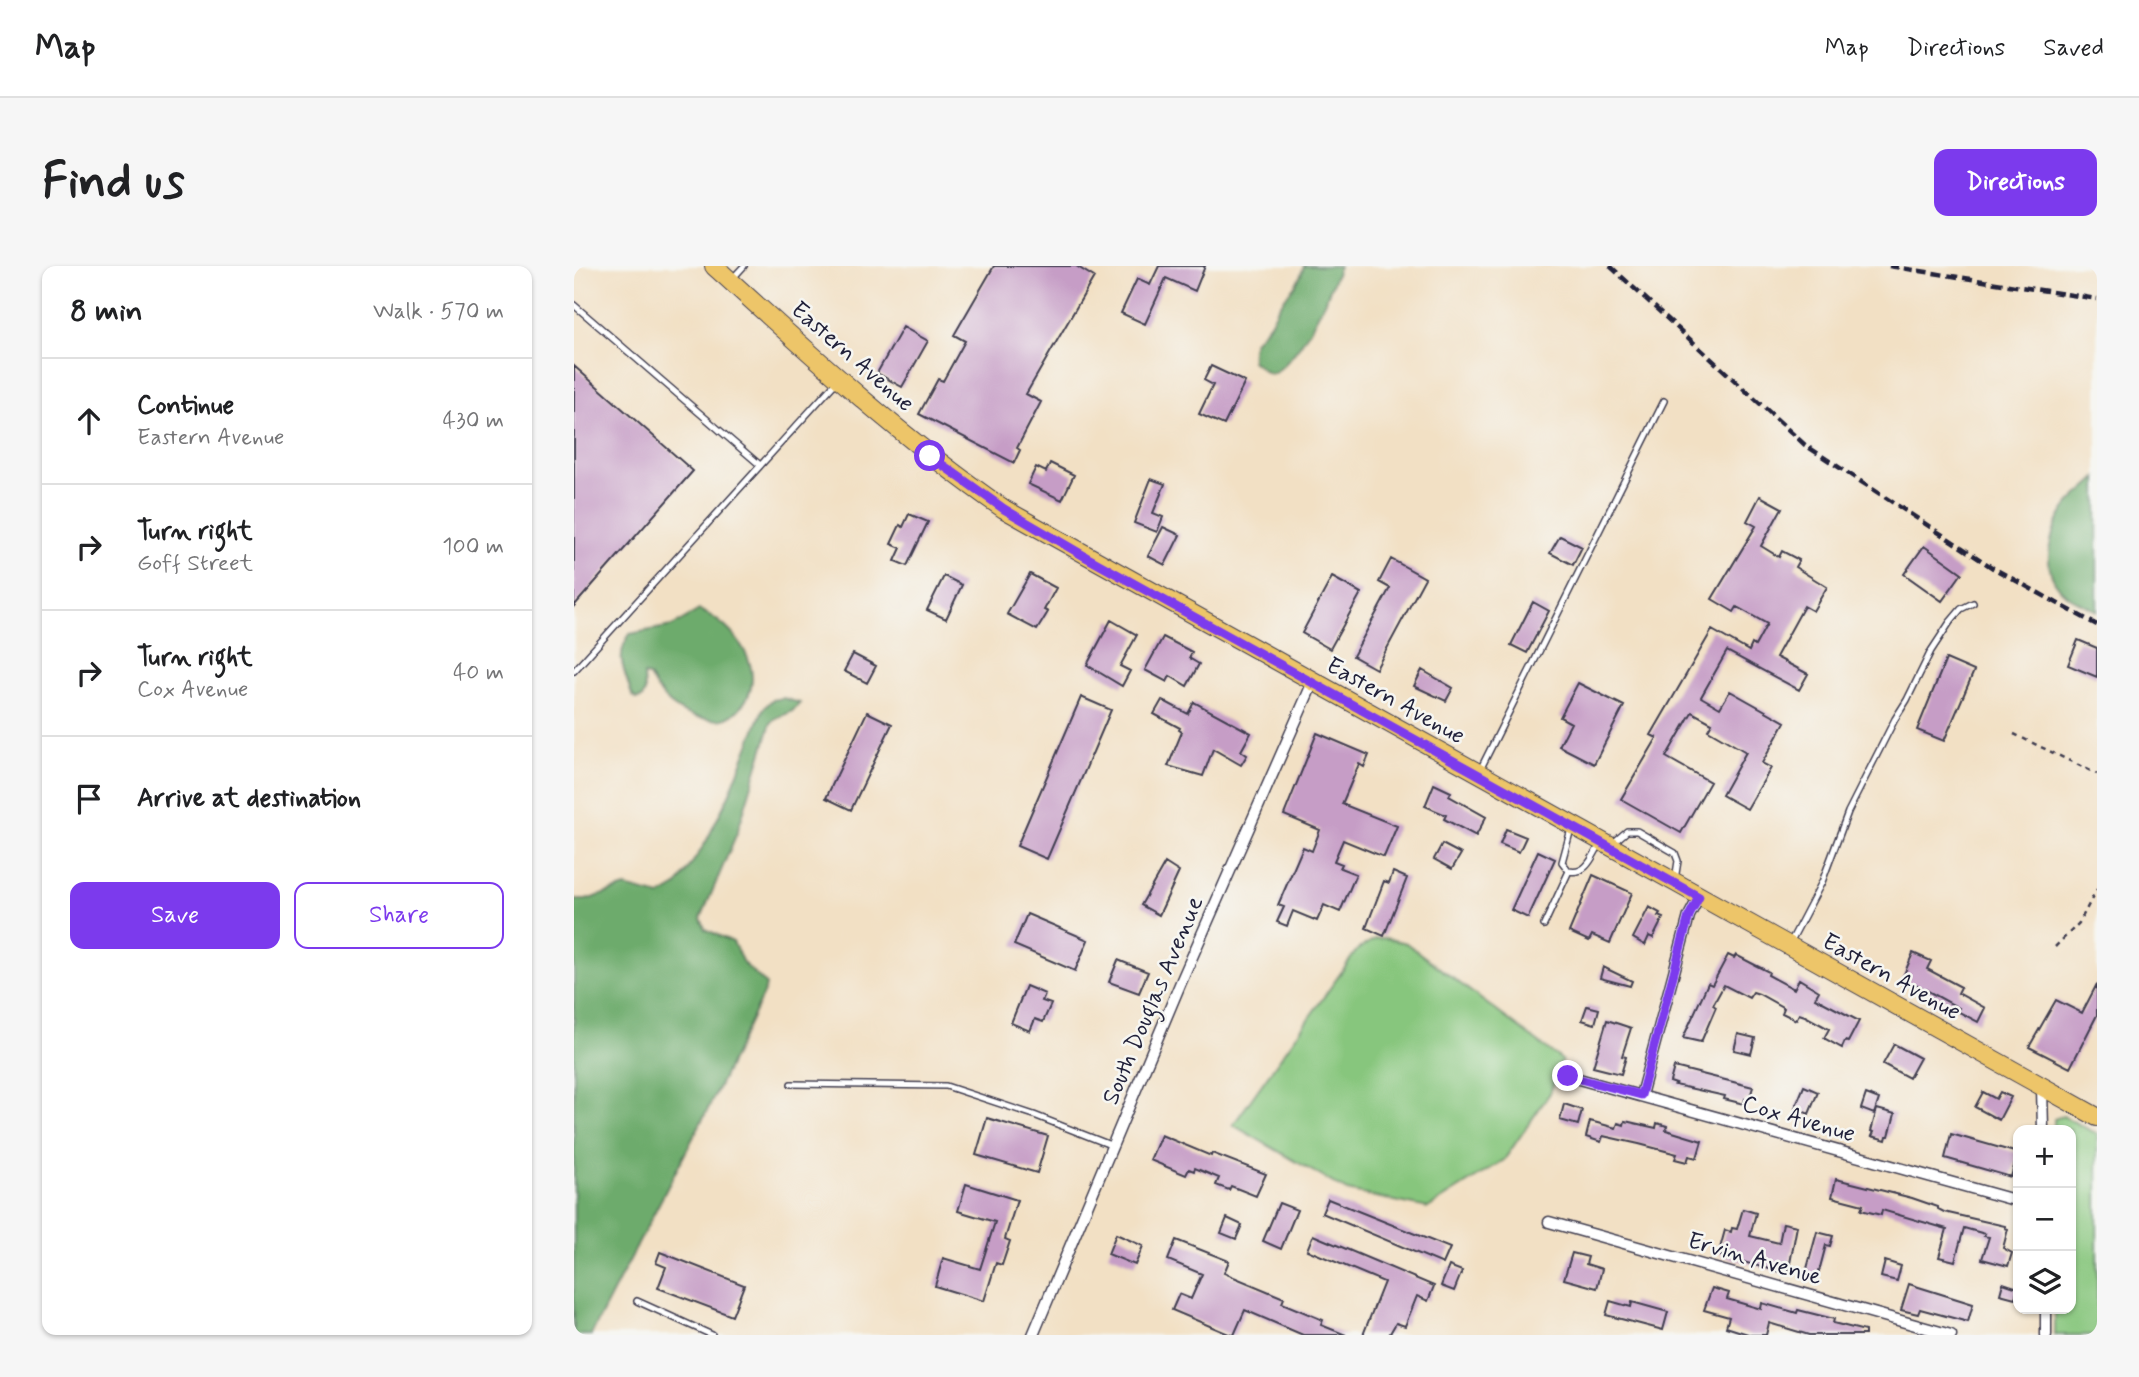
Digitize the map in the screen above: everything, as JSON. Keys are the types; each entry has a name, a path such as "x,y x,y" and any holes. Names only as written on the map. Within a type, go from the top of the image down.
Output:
{"main road":[{"name":"Eastern Avenue","path":"714,266 930,456 1004,509 2097,1117"}],"street":[{"name":"South Douglas Avenue","path":"1033,1335 1185,972 1313,682"},
{"path":"1641,1095 1689,916 1699,897"},
{"name":"Cox Avenue","path":"1568,1076 2013,1200"},
{"path":"2042,1087 2043,1125"},
{"name":"Ervin Avenue","path":"1549,1222 1951,1335"},
{"path":"2046,1314 2046,1335"}],"lane":[{"path":"730,281 744,266"},
{"path":"574,305 760,465"},
{"path":"574,671 840,378"},
{"path":"1478,773 1664,401"},
{"path":"1789,946 1822,882 1848,812 1931,651 1961,609 1973,603"},
{"path":"1572,825 1562,862 1569,871 1578,872 1585,868 1605,844 1627,831 1636,831 1675,853 1678,861 1674,883"},
{"path":"1544,925 1569,871"},
{"path":"791,1084 946,1086 1034,1115 1113,1146"},
{"path":"637,1301 712,1335"}],"path":[{"path":"2014,733 2097,774"},
{"path":"2055,947 2079,923 2097,888"}],"green space":[{"path":"1304,266 1339,266 1321,309 1304,340 1284,365 1273,374 1267,373 1252,361 1254,343 1296,284"},
{"path":"2097,478 2097,611 2063,593 2054,580 2049,558 2053,534 2063,513"},
{"path":"699,610 725,626 745,651 750,665 752,680 749,694 736,712 723,719 693,716 677,709 664,698 649,676 644,675 645,692 642,698 636,699 632,695 622,664 625,642 630,634 672,626"},
{"path":"783,698 800,703 771,723 737,833 701,918 705,929 733,942 743,963 766,984 765,990 710,1105 591,1335 574,1335 574,900 586,900 625,887 660,896 677,886 706,842 729,795 763,709 772,700"},
{"path":"1385,938 1406,943 1562,1060 1550,1093 1504,1160 1428,1208 1347,1191 1233,1125 1357,950 1375,939"},
{"path":"2063,1116 2097,1134 2097,1335 2055,1335 2055,1314 2076,1314 2076,1125 2054,1125 2054,1119"}],"building":[{"path":"994,266 1076,266 1094,277 1026,394 1041,402 1017,448 1020,450 1014,463 919,414 938,379 943,381 965,341 954,335"},
{"path":"1159,266 1205,266 1195,291 1166,278 1145,324 1121,313 1137,279 1150,285"},
{"path":"903,327 928,341 902,387 877,373"},
{"path":"574,366 693,471 574,606"},
{"path":"1211,366 1245,382 1224,425 1199,414 1213,385 1204,380"},
{"path":"1050,463 1074,475 1062,500 1028,484 1036,467 1046,472"},
{"path":"1151,479 1165,484 1153,513 1163,517 1157,532 1134,523"},
{"path":"1760,496 1782,508 1761,546 1779,557 1782,551 1799,560 1795,567 1827,587 1813,611 1804,606 1776,657 1808,674 1799,690 1727,651 1701,697 1720,708 1730,691 1785,722 1762,763 1771,768 1747,809 1722,795 1746,752 1708,730 1712,723 1692,712 1666,757 1710,782 1681,833 1621,799 1657,738 1651,735 1712,630 1749,651 1752,644 1755,646 1767,624 1737,607 1734,612 1712,599 1756,526 1747,521"},
{"path":"909,514 928,522 907,566 895,561 901,548 891,544"},
{"path":"1163,527 1180,535 1165,565 1148,556"},
{"path":"1560,536 1582,547 1573,565 1550,553"},
{"path":"1924,546 1962,573 1942,601 1904,574"},
{"path":"1391,559 1425,578 1376,669 1353,656 1390,588 1379,582"},
{"path":"1030,574 1056,588 1044,610 1048,612 1037,630 1007,614"},
{"path":"944,576 962,585 946,619 927,610"},
{"path":"1332,577 1361,593 1330,649 1302,633"},
{"path":"1533,602 1549,611 1527,653 1511,645"},
{"path":"1111,620 1137,635 1120,666 1130,671 1122,686 1087,665"},
{"path":"1163,637 1192,652 1189,658 1199,664 1187,686 1170,676 1167,682 1145,670"},
{"path":"2078,640 2097,648 2097,677 2068,665"},
{"path":"853,654 876,666 867,683 844,671"},
{"path":"1946,659 1974,671 1944,741 1917,730"},
{"path":"1422,670 1453,688 1446,701 1414,686"},
{"path":"1578,683 1624,706 1594,764 1559,746 1571,723 1560,717"},
{"path":"1081,697 1111,710 1047,859 1017,846"},
{"path":"1162,700 1188,714 1194,702 1251,733 1241,751 1247,755 1241,765 1213,749 1203,776 1168,766 1182,732 1180,728 1154,714"},
{"path":"867,712 892,724 851,810 826,798"},
{"path":"1317,733 1369,755 1364,767 1359,764 1342,804 1397,826 1384,857 1343,840 1334,861 1342,864 1340,868 1356,874 1340,912 1324,905 1317,921 1293,911 1287,926 1277,922 1284,907 1278,905 1303,847 1312,851 1320,830 1284,815"},
{"path":"1434,784 1451,792 1449,796 1486,817 1476,836 1444,819 1446,815 1425,806"},
{"path":"1506,829 1526,837 1519,852 1500,844"},
{"path":"1442,844 1461,854 1452,869 1434,859"},
{"path":"1538,851 1555,859 1528,918 1511,910"},
{"path":"1165,863 1179,872 1159,915 1141,905"},
{"path":"1393,872 1407,878 1384,936 1366,928 1384,881 1389,883"},
{"path":"1593,875 1632,893 1610,943 1592,935 1589,941 1569,932"},
{"path":"1649,907 1663,918 1653,938 1649,936 1645,945 1633,938"},
{"path":"1027,914 1088,940 1075,971 1014,945"},
{"path":"1913,953 1931,961 1927,969 1961,987 1958,993 1985,1008 1978,1022 1957,1011 1959,1008 1902,979"},
{"path":"1728,955 1734,958 1736,955 1769,972 1768,975 1794,989 1799,979 1819,991 1815,998 1859,1021 1848,1042 1845,1041 1842,1048 1824,1038 1829,1029 1805,1016 1799,1014 1796,1020 1782,1013 1784,1008 1759,994 1753,992 1749,998 1724,985 1713,1005 1716,1007 1701,1042 1683,1038 1708,983 1712,985"},
{"path":"1118,960 1148,972 1139,993 1109,982"},
{"path":"1603,967 1632,981 1630,986 1600,978"},
{"path":"2097,984 2097,1015 2070,1068 2029,1047 2056,1000 2082,1013"},
{"path":"1026,986 1045,994 1042,1001 1051,1004 1043,1022 1035,1019 1030,1031 1011,1023"},
{"path":"1587,1006 1599,1009 1595,1024 1582,1020"},
{"path":"1607,1020 1631,1028 1622,1056 1626,1057 1621,1074 1593,1067"},
{"path":"1738,1034 1755,1038 1751,1054 1734,1050"},
{"path":"1894,1044 1920,1058 1909,1078 1883,1064"},
{"path":"1674,1067 1753,1087 1749,1100 1745,1099 1744,1104 1724,1099 1725,1096 1675,1085 1670,1082"},
{"path":"1804,1086 1818,1092 1809,1114 1795,1108"},
{"path":"1983,1092 1996,1099 2000,1092 2011,1097 1999,1120 1975,1107"},
{"path":"1866,1094 1879,1099 1874,1114 1861,1109"},
{"path":"1564,1104 1582,1110 1578,1125 1560,1120"},
{"path":"1877,1109 1895,1114 1886,1140 1872,1136"},
{"path":"987,1118 1048,1136 1037,1173 976,1155"},
{"path":"1590,1121 1616,1128 1618,1123 1624,1125 1625,1121 1656,1128 1657,1123 1667,1126 1666,1130 1702,1141 1697,1158 1689,1156 1687,1162 1675,1159 1677,1154 1639,1144 1603,1136 1601,1142 1586,1137"},
{"path":"1951,1134 2013,1152 2013,1170 2011,1177 1945,1158"},
{"path":"1161,1135 1211,1156 1212,1153 1266,1174 1256,1196 1231,1186 1229,1190 1216,1185 1219,1178 1195,1168 1194,1171 1189,1169 1186,1175 1150,1160"},
{"path":"1836,1179 1912,1198 1938,1207 1944,1212 2005,1226 2008,1229 2003,1248 2012,1253 2008,1266 1982,1259 1989,1237 1964,1228 1955,1261 1939,1257 1947,1229 1882,1210 1881,1215 1861,1210 1863,1205 1832,1197"},
{"path":"966,1184 1017,1200 1005,1239 1010,1241 1002,1265 996,1263 984,1301 935,1286 943,1258 980,1269 995,1222 958,1211"},
{"path":"1328,1199 1450,1248 1443,1264 1322,1213"},
{"path":"1279,1203 1297,1210 1281,1249 1263,1241"},
{"path":"1743,1209 1756,1213 1750,1236 1779,1243 1783,1223 1797,1226 1788,1274 1721,1256 1722,1253 1719,1252 1725,1230 1731,1232 1732,1228 1737,1229"},
{"path":"1227,1218 1242,1225 1236,1239 1221,1233"},
{"path":"1817,1232 1833,1236 1830,1246 1826,1245 1817,1279 1805,1276"},
{"path":"1116,1234 1143,1246 1135,1265 1108,1254"},
{"path":"1313,1235 1434,1286 1428,1301 1417,1296 1405,1326 1396,1323 1389,1335 1363,1335 1384,1282 1307,1250"},
{"path":"1176,1240 1229,1261 1224,1273 1284,1298 1282,1303 1323,1320 1321,1325 1346,1335 1303,1335 1245,1310 1234,1335 1231,1335 1172,1310 1179,1294 1191,1299 1202,1274 1168,1260"},
{"path":"660,1252 744,1285 732,1316 658,1288 666,1267 656,1263"},
{"path":"1572,1253 1588,1257 1586,1264 1602,1269 1597,1288 1564,1279"},
{"path":"1885,1261 1901,1266 1897,1281 1881,1277"},
{"path":"1449,1266 1462,1271 1454,1291 1441,1286"},
{"path":"2003,1283 2013,1286 2013,1297 2000,1294"},
{"path":"1909,1284 1973,1304 1968,1322 1920,1309 1918,1314 1901,1310"},
{"path":"1712,1288 1729,1293 1727,1299 1761,1309 1762,1303 1797,1313 1798,1310 1834,1319 1833,1323 1865,1331 1865,1335 1809,1335 1769,1323 1766,1335 1751,1335 1726,1327 1729,1317 1704,1310"},
{"path":"1610,1301 1631,1307 1632,1302 1668,1312 1663,1330 1606,1315"}],"railway":[{"path":"1610,266 1805,445 1993,568 2097,625"},
{"path":"1889,266 2097,299"}],"route":[{"path":"930,456 1004,509 1086,557 1699,897 1689,916 1641,1095 1568,1076"}]}
